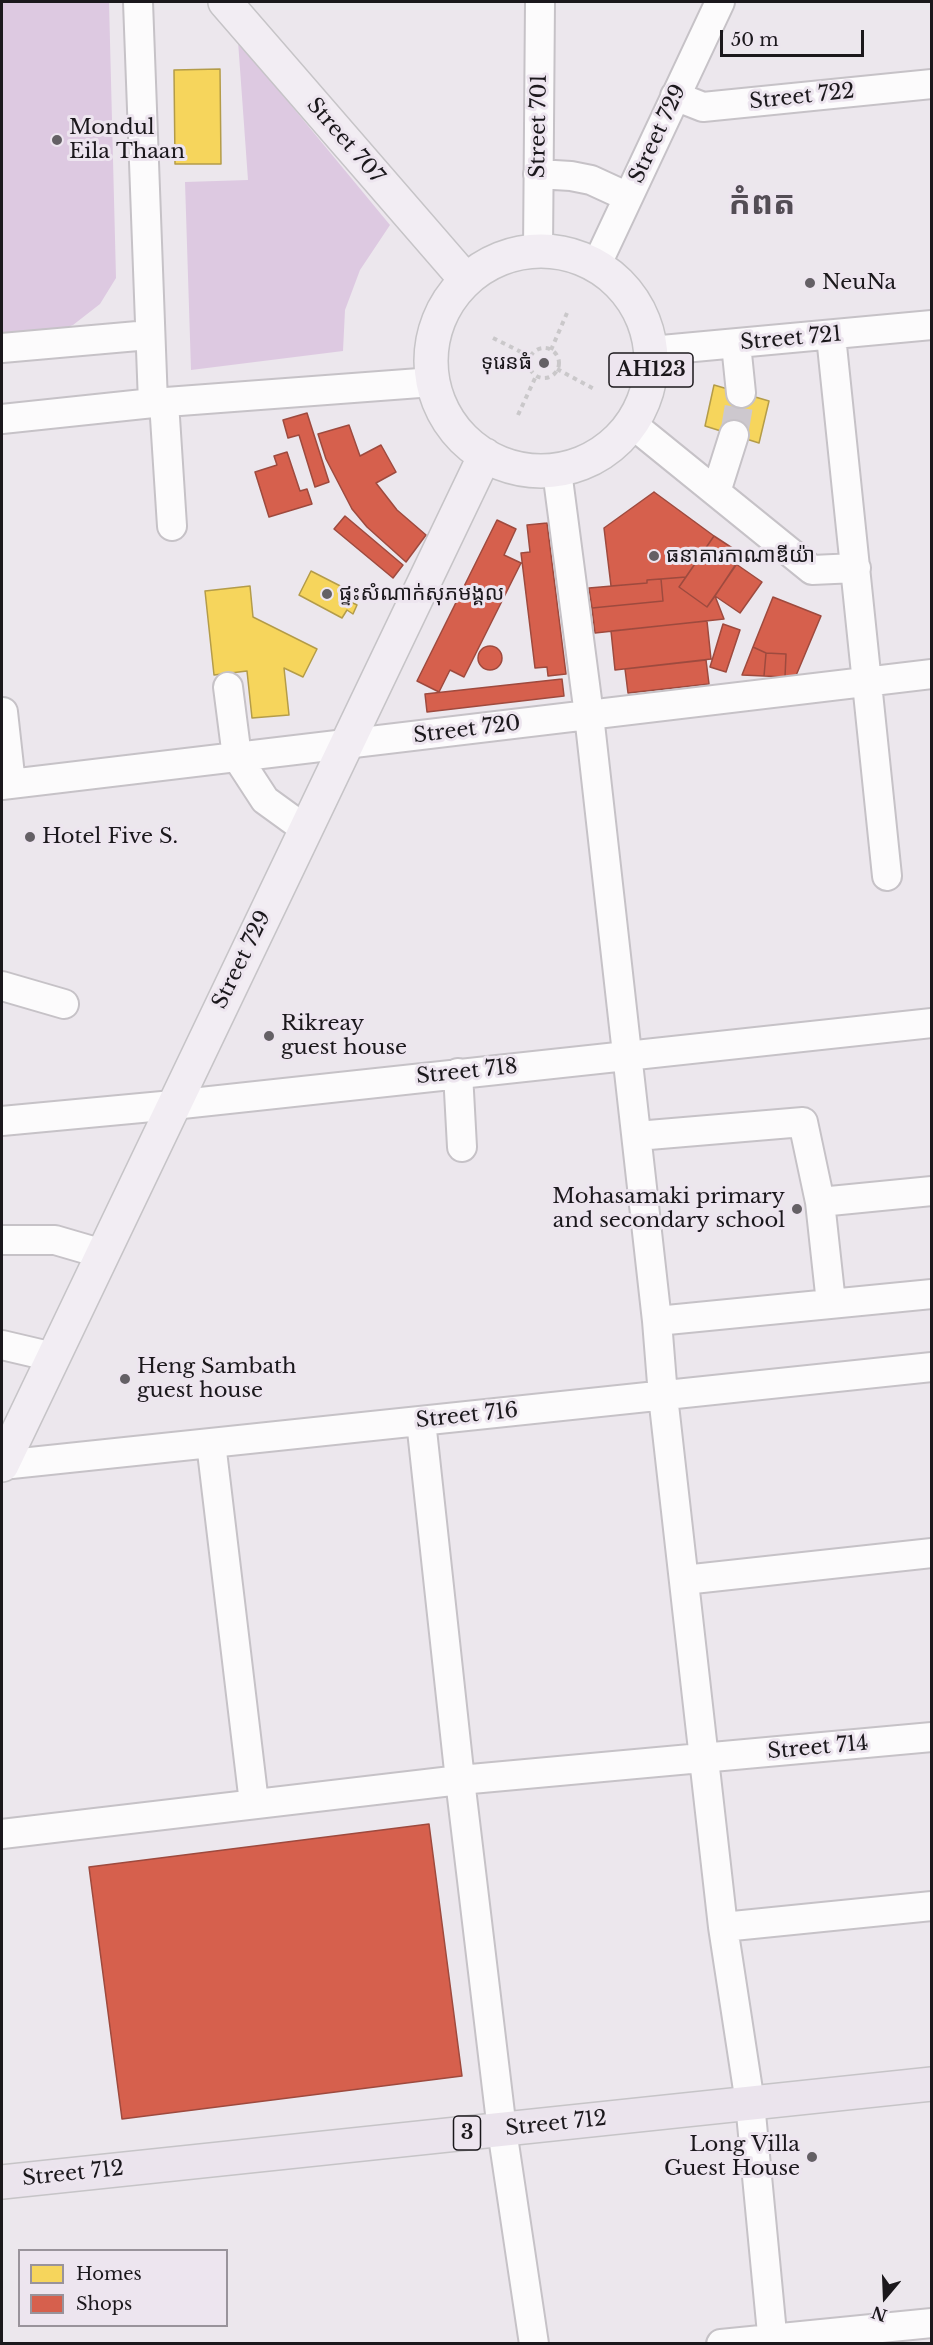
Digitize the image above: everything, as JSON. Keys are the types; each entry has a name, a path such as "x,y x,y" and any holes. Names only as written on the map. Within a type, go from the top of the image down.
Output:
{"highway":[{"name":"Street 712","path":"2,2182 932,2084"}],"main road":[{"name":"Street 707","path":"225,2 466,280"},
{"name":"AH123","path":"538,250 567,254 596,266 611,276 628,293 645,325 651,351 651,372 647,393 632,424 608,448 576,465 557,471 503,465 468,444 451,423 438,401 433,382 431,352 438,322 452,295 466,280 494,261 538,250"},
{"name":"Street 729","path":"2,1465 485,456"}],"street":[{"path":"138,2 149,335 172,526"},
{"name":"Street 701","path":"538,250 540,2"},
{"name":"Street 729","path":"596,266 720,2"},
{"name":"Street 722","path":"675,96 703,107 932,84"},
{"path":"538,174 591,180 628,196"},
{"name":"Street 721","path":"651,351 932,325"},
{"path":"2,348 149,335"},
{"path":"831,336 887,876"},
{"path":"736,344 741,393"},
{"path":"2,419 158,403 433,382"},
{"path":"632,424 812,570 856,568"},
{"path":"716,492 734,435"},
{"path":"557,471 590,715 723,1927 750,2103 773,2341"},
{"name":"Street 720","path":"6,784 932,674"},
{"path":"228,687 237,757 265,800 305,829"},
{"path":"3,712 6,784"},
{"path":"2,986 64,1004"},
{"name":"Street 718","path":"2,1121 173,1106 458,1073 932,1023"},
{"path":"458,1073 462,1147"},
{"path":"637,1136 803,1122 820,1202 831,1303"},
{"path":"820,1202 932,1191"},
{"path":"2,1240 55,1240 102,1254"},
{"path":"657,1321 932,1294"},
{"path":"2,1345 53,1357"},
{"name":"Street 716","path":"2,1465 932,1367"},
{"path":"421,1421 460,1780 502,2130 534,2343"},
{"path":"210,1443 254,1803"},
{"path":"684,1580 932,1553"},
{"name":"Street 714","path":"2,1834 460,1780 932,1737"},
{"path":"723,1927 932,1906"},
{"path":"722,2343 773,2341 932,2323"}],"path":[{"path":"551,350 567,313"},
{"path":"493,338 531,357"},
{"path":"540,349 551,350 558,359 557,369 546,378 537,376 530,369 531,357 540,349"},
{"path":"557,369 596,390"},
{"path":"518,415 537,376"}],"shaded area":[{"name":"Mondul Eila Thaan","path":"2,2 109,2 116,278 100,304 73,325 50,334 2,337"},
{"path":"238,41 390,225 360,270 345,310 343,351 191,370 185,182 248,180"}],"building: Homes":[{"path":"220,69 221,164 175,164 174,70"},
{"path":"714,385 769,401 759,443 705,426"},
{"name":"ផ្ទះសំណាក់សុភមង្គល","path":"311,571 356,594 351,602 357,605 353,614 347,610 342,618 299,595"},
{"path":"250,586 253,617 317,649 303,677 284,668 289,715 252,718 247,671 214,675 205,591"}],"building: Shops":[{"path":"307,413 329,482 315,487 299,435 288,438 283,420"},
{"path":"349,425 360,456 381,445 396,472 376,483 397,510 426,535 406,562 367,527 352,509 326,459 318,434"},
{"path":"287,452 300,491 307,489 312,504 269,517 255,472 277,465 274,456"},
{"name":"ធនាគារកាណាឌីយ៉ា","path":"654,492 714,536 686,577 611,586 604,528"},
{"path":"345,516 403,565 393,578 334,529"},
{"path":"497,520 516,529 504,555 521,563 464,677 450,670 439,692 417,681"},
{"path":"547,523 566,674 548,676 547,667 535,668 521,553 530,552 527,525"},
{"path":"714,536 743,555 707,607 679,587"},
{"path":"736,564 762,582 740,613 715,596"},
{"path":"686,577 679,587 707,607 715,596 724,619 595,633 592,608 663,601 661,579"},
{"path":"661,579 663,601 592,608 589,588 647,583 647,580"},
{"path":"773,597 821,616 795,678 785,677 786,654 766,653 753,647"},
{"path":"707,621 711,659 615,670 611,631"},
{"path":"723,624 740,630 726,672 710,667"},
{"path":"490,646 499,649 502,658 499,667 490,670 481,667 478,658 481,649"},
{"path":"753,647 766,653 764,676 742,675"},
{"path":"766,653 786,654 785,677 764,676"},
{"path":"706,660 709,684 628,693 625,669"},
{"path":"562,679 564,696 427,712 425,694"},
{"path":"429,1824 462,2076 122,2119 89,1867"}],"tunnel":[{"path":"734,435 741,393"}],"place":[{"name":"Mondul Eila Thaan","path":"57,140"},
{"name":"NeuNa","path":"810,283"},
{"name":"ទុរេនធំ","path":"544,363"},
{"name":"ធនាគារកាណាឌីយ៉ា","path":"654,556"},
{"name":"ផ្ទះសំណាក់សុភមង្គល","path":"327,594"},
{"name":"Hotel Five S.","path":"30,837"},
{"name":"Rikreay guest house","path":"269,1036"},
{"name":"Mohasamaki primary and secondary school","path":"797,1209"},
{"name":"Heng Sambath guest house","path":"125,1379"},
{"name":"Long Villa Guest House","path":"812,2157"}],"district":[{"name":"កំពត","path":"762,205"}]}
